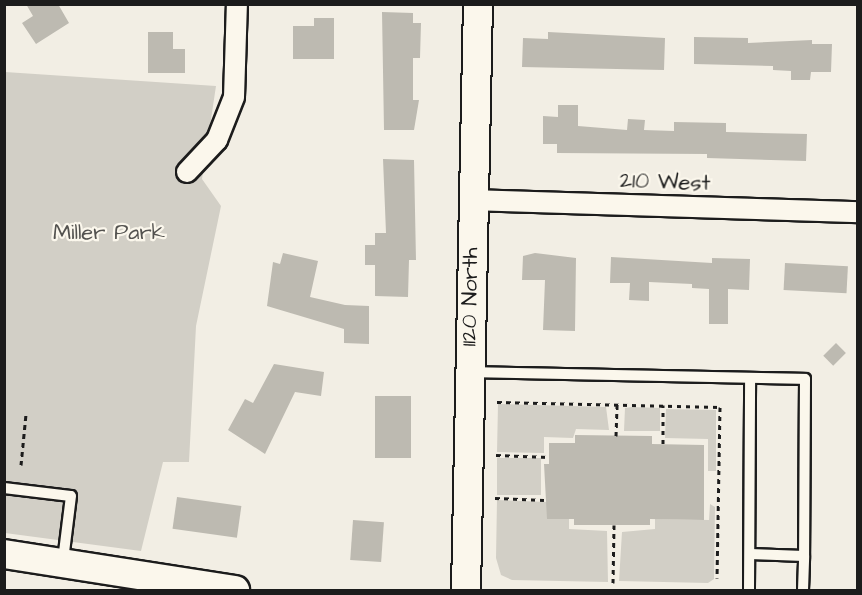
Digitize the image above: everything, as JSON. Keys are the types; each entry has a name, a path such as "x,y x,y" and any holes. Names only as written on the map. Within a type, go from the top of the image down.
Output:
{"street":[{"path":"187,172 217,140 234,97 237,4"},
{"name":"1120 North","path":"466,591 472,200 478,4"},
{"name":"210 West","path":"472,200 858,212"},
{"path":"4,554 63,560 235,591"}],"lane":[{"path":"469,372 805,379 803,591"},
{"path":"749,591 750,378"},
{"path":"4,488 71,496 63,560"},
{"path":"750,554 804,556"}],"path":[{"path":"497,402 720,407 717,578"},
{"path":"616,436 617,404"},
{"path":"663,405 663,444"},
{"path":"21,465 26,414"},
{"path":"496,455 549,457"},
{"path":"495,498 544,500"},
{"path":"613,583 614,525"}],"green space":[{"name":"Miller Park","path":"5,72 216,86 202,179 221,206 196,326 189,462 163,462 141,551 5,533"},
{"path":"498,404 606,407 609,430 576,429 573,438 544,437 544,453 497,452"},
{"path":"625,408 660,408 660,431 624,431"},
{"path":"666,409 716,410 716,471 708,471 708,439 665,438"},
{"path":"497,458 541,458 541,495 497,495"},
{"path":"497,500 547,502 547,519 569,519 569,529 607,531 608,582 512,580 501,575 496,558"},
{"path":"710,504 715,507 714,579 708,583 619,581 622,532 655,529 655,519 709,520"}],"building":[{"path":"26,4 58,4 69,23 36,44 22,23 33,16"},
{"path":"382,12 413,13 413,23 421,23 420,58 413,58 413,100 419,100 414,130 384,130"},
{"path":"314,18 334,18 334,59 293,59 293,26 314,26"},
{"path":"148,32 173,32 173,49 185,49 185,73 148,73"},
{"path":"548,32 665,38 664,70 522,67 523,38 548,39"},
{"path":"694,37 748,38 748,43 812,40 812,44 832,44 831,72 811,72 810,80 791,80 791,71 773,70 773,66 694,64"},
{"path":"558,105 578,105 578,126 627,130 628,119 645,120 644,130 674,131 674,122 726,123 726,132 807,134 806,161 707,158 707,154 557,153 557,144 543,144 543,116 558,117"},
{"path":"383,159 414,160 416,260 409,260 408,297 375,296 375,265 365,265 365,245 375,245 375,233 386,233"},
{"path":"283,253 318,261 310,297 345,305 369,306 369,344 344,343 344,329 267,306 273,262 280,264"},
{"path":"535,253 576,258 575,331 543,330 545,280 522,280 523,256"},
{"path":"611,257 712,263 712,258 750,259 749,290 728,289 728,324 709,324 709,289 692,288 692,284 649,282 649,301 629,300 630,283 610,283"},
{"path":"785,263 848,266 847,293 784,290"},
{"path":"836,343 846,353 833,366 823,356"},
{"path":"274,364 324,372 321,396 295,392 265,454 228,430 245,399 253,403"},
{"path":"375,396 411,396 411,458 375,458"},
{"path":"575,435 652,436 652,444 704,445 704,520 650,519 650,525 574,525 574,519 547,519 544,464 549,464 549,443 575,443"},
{"path":"177,497 241,506 237,538 173,529"},
{"path":"353,520 384,522 381,562 350,560"}]}
